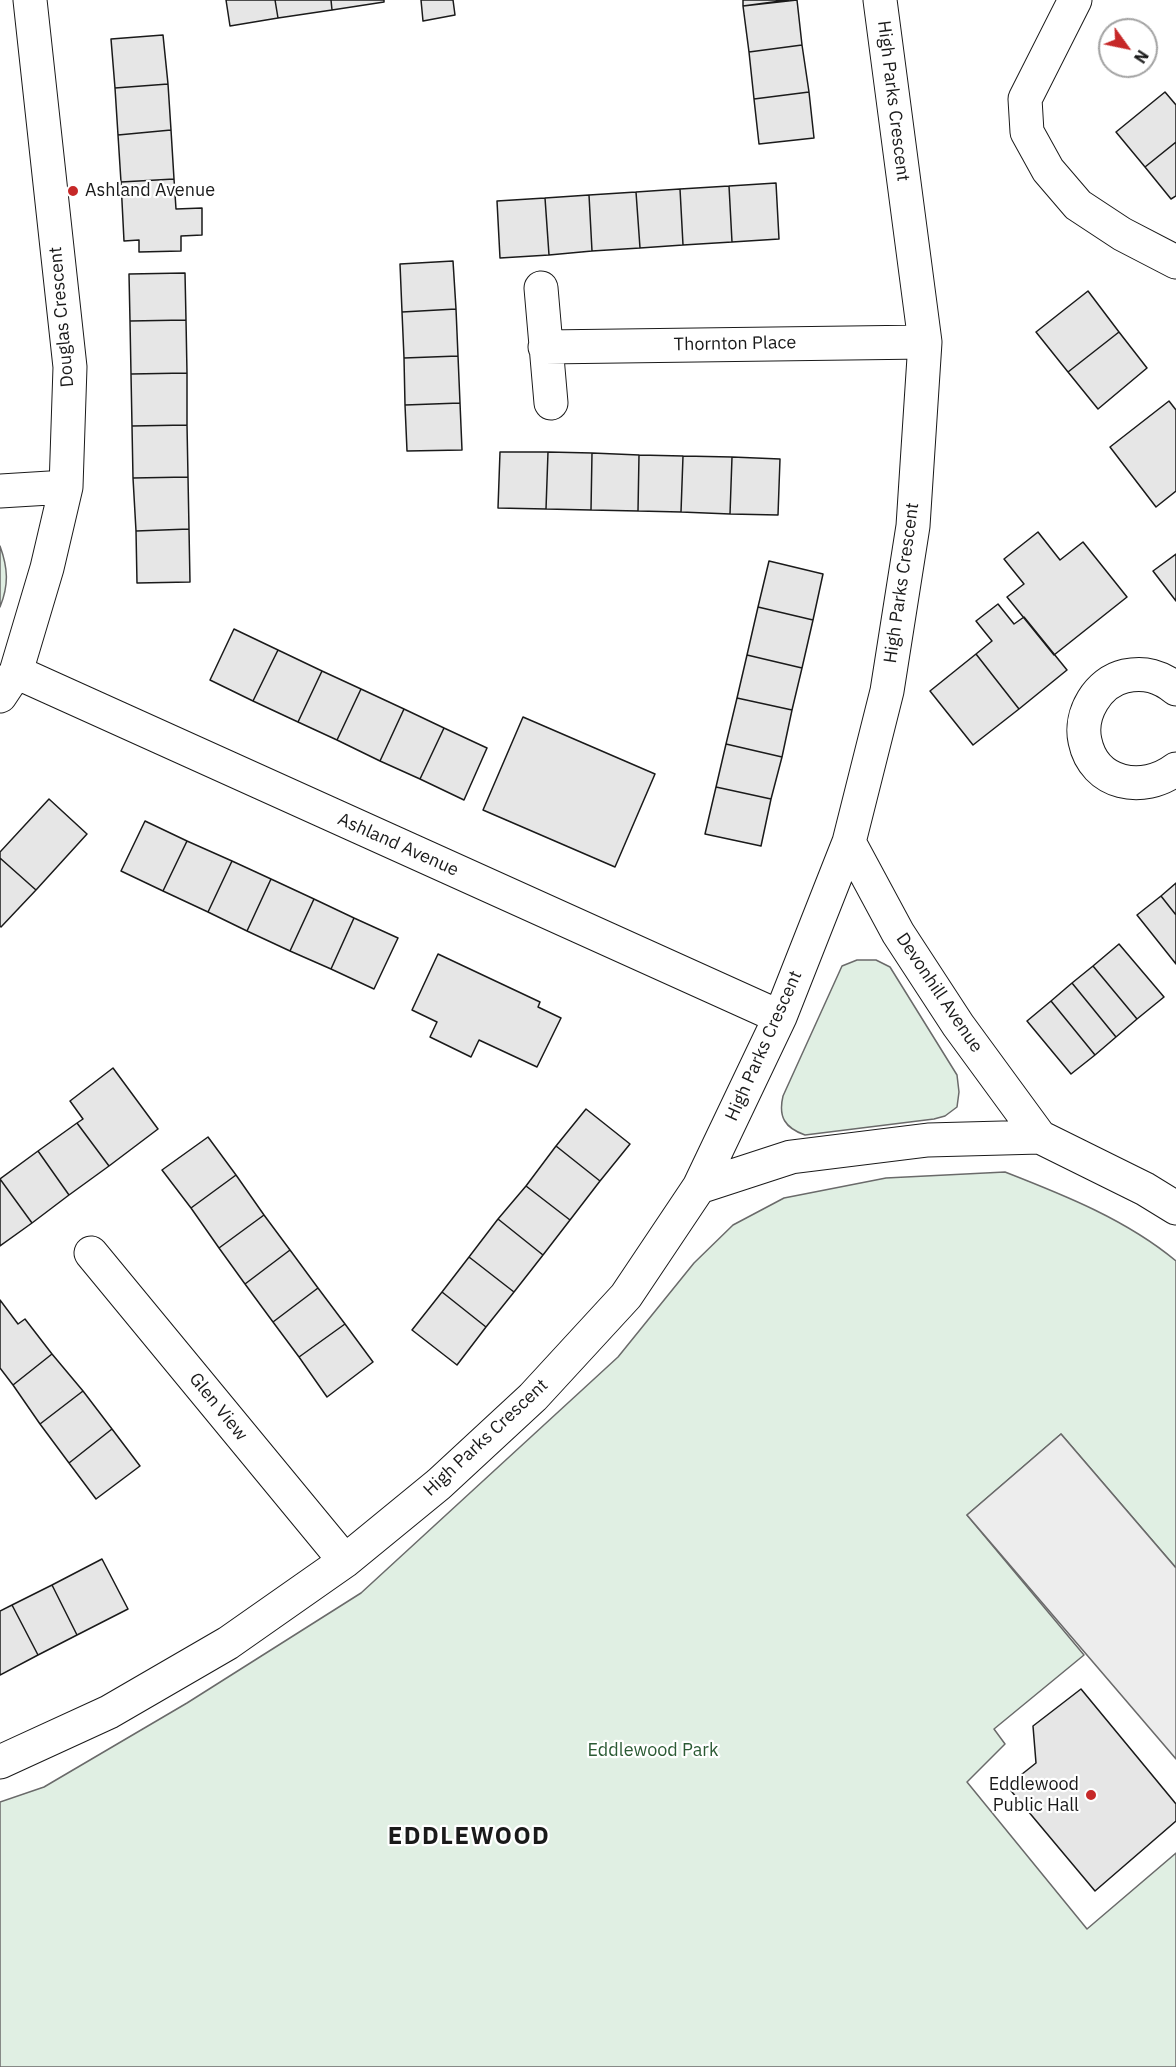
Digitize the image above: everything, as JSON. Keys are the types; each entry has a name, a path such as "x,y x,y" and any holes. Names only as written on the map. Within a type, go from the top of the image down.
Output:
{"street":[{"name":"Douglas Crescent","path":"8,684 47,568 66,487 70,367 30,0"},
{"name":"High Parks Crescent","path":"0,1762 109,1712 228,1643 345,1561 439,1484 533,1397 626,1296 699,1187 780,1017 849,842 887,691 913,526 925,342 880,0"},
{"path":"1075,0 1025,99 1027,132 1048,170 1078,205 1122,234 1176,262"},
{"path":"541,288 551,403"},
{"name":"Thornton Place","path":"545,347 925,342"},
{"path":"0,491 66,487"},
{"path":"1176,688 1164,679 1140,673 1116,678 1096,694 1085,716 1085,741 1095,763 1115,779 1139,785 1163,779 1176,769"},
{"name":"Ashland Avenue","path":"8,684 780,1017"},
{"name":"Devonhill Avenue","path":"849,842 898,933 958,1024 1040,1137"},
{"name":"Devonhill Avenue","path":"699,1187 791,1157 928,1140 1040,1137 1145,1188 1176,1208"},
{"name":"Glen View","path":"90,1252 345,1561"}],"green space":[{"path":"0,546 6,576 5,591 0,607"},
{"path":"857,960 876,960 890,967 957,1075 959,1092 957,1107 945,1116 934,1119 805,1135 792,1129 782,1116 783,1096 842,966"},
{"name":"Eddlewood Park","path":"1005,1172 1072,1199 1116,1221 1157,1246 1176,1261 1176,1568 1061,1434 967,1515 1084,1655 994,1729 1005,1744 967,1782 1087,1929 1176,1853 1176,2067 0,2067 0,1802 44,1787 187,1703 361,1593 618,1357 694,1263 733,1225 784,1198 886,1178"}],"shaded area":[{"path":"1061,1434 1176,1568 1176,1759 967,1515"}],"building":[{"path":"226,0 275,0 278,18 230,26"},
{"path":"275,0 331,0 332,10 278,18"},
{"path":"331,0 384,0 384,2 332,10"},
{"path":"421,0 453,0 455,15 423,21"},
{"path":"743,0 788,0 743,6"},
{"path":"797,0 802,45 749,52 743,6"},
{"path":"163,35 168,84 115,88 111,39"},
{"path":"802,45 809,92 754,99 749,52"},
{"path":"168,84 171,130 118,135 115,88"},
{"path":"809,92 814,138 759,144 754,99"},
{"path":"1165,92 1176,105 1176,142 1145,167 1116,132"},
{"path":"171,130 174,179 121,182 118,135"},
{"path":"1176,142 1176,196 1171,199 1145,167"},
{"path":"174,179 176,209 202,208 202,235 181,236 181,251 139,252 139,240 124,241 121,182"},
{"path":"776,183 779,239 732,242 729,186"},
{"path":"729,186 732,242 683,245 680,189"},
{"path":"680,189 683,245 640,248 636,192"},
{"path":"636,192 640,248 592,251 589,195"},
{"path":"589,195 592,251 549,255 545,198"},
{"path":"545,198 549,255 500,258 497,201"},
{"path":"453,261 456,309 402,312 400,264"},
{"path":"185,273 186,320 130,321 129,274"},
{"path":"1088,291 1119,332 1068,372 1036,332"},
{"path":"456,309 458,356 404,358 402,312"},
{"path":"186,320 187,373 131,374 130,321"},
{"path":"1119,332 1147,368 1098,409 1068,372"},
{"path":"458,356 460,403 405,405 404,358"},
{"path":"187,373 187,425 132,426 131,374"},
{"path":"1169,401 1176,410 1176,491 1156,507 1110,447"},
{"path":"460,403 462,450 407,451 405,405"},
{"path":"187,425 188,477 133,478 132,426"},
{"path":"500,452 548,452 546,509 498,508"},
{"path":"548,452 592,453 591,510 546,509"},
{"path":"592,453 639,455 638,511 591,510"},
{"path":"639,455 683,456 681,512 638,511"},
{"path":"683,456 732,457 730,514 681,512"},
{"path":"732,457 780,459 778,515 730,514"},
{"path":"188,477 189,529 136,531 133,478"},
{"path":"189,529 190,582 137,583 136,531"},
{"path":"1038,532 1060,560 1083,542 1127,597 1054,655 1007,597 1024,584 1004,559"},
{"path":"1176,554 1176,601 1153,571"},
{"path":"769,561 823,574 813,620 758,607"},
{"path":"998,604 1014,624 1024,617 1067,670 1019,709 976,654 992,641 976,621"},
{"path":"758,607 813,620 802,668 747,655"},
{"path":"234,629 278,650 253,701 210,680"},
{"path":"278,650 322,671 298,722 253,701"},
{"path":"976,654 1019,709 973,745 930,691"},
{"path":"747,655 802,668 792,710 737,698"},
{"path":"322,671 361,689 337,740 298,722"},
{"path":"361,689 404,709 380,761 337,740"},
{"path":"737,698 792,710 782,757 726,744"},
{"path":"404,709 444,728 420,779 380,761"},
{"path":"523,717 655,774 615,867 483,810"},
{"path":"444,728 487,748 464,800 420,779"},
{"path":"726,744 782,757 771,799 716,787"},
{"path":"716,787 771,799 761,846 705,834"},
{"path":"49,799 87,834 36,890 0,858 0,852"},
{"path":"145,821 187,841 163,891 121,871"},
{"path":"187,841 232,861 208,912 163,891"},
{"path":"0,858 36,890 1,927 0,926"},
{"path":"232,861 271,879 247,931 208,912"},
{"path":"271,879 314,899 290,951 247,931"},
{"path":"1176,883 1176,915 1161,896"},
{"path":"1161,896 1176,915 1176,964 1137,915"},
{"path":"314,899 354,918 331,969 290,951"},
{"path":"354,918 398,938 374,989 331,969"},
{"path":"1119,944 1164,997 1137,1019 1093,966"},
{"path":"438,954 540,1002 538,1007 561,1018 537,1067 479,1040 471,1057 430,1037 437,1022 412,1010"},
{"path":"1093,966 1137,1019 1116,1037 1072,983"},
{"path":"1072,983 1116,1037 1095,1055 1051,1001"},
{"path":"1051,1001 1095,1055 1071,1074 1027,1021"},
{"path":"113,1068 158,1129 109,1166 77,1123 83,1119 70,1101"},
{"path":"586,1109 630,1144 600,1181 556,1146"},
{"path":"77,1123 109,1166 69,1195 38,1151"},
{"path":"208,1137 236,1175 191,1208 162,1170"},
{"path":"556,1146 600,1181 570,1220 526,1186"},
{"path":"38,1151 69,1195 32,1223 0,1179"},
{"path":"236,1175 264,1215 219,1248 191,1208"},
{"path":"0,1179 32,1223 0,1246"},
{"path":"526,1186 570,1220 543,1255 498,1219"},
{"path":"264,1215 290,1250 245,1284 219,1248"},
{"path":"498,1219 543,1255 514,1292 469,1257"},
{"path":"290,1250 318,1288 273,1322 245,1284"},
{"path":"469,1257 514,1292 486,1327 442,1292"},
{"path":"318,1288 345,1324 299,1357 273,1322"},
{"path":"442,1292 486,1327 457,1365 412,1330"},
{"path":"0,1300 18,1324 25,1319 52,1354 13,1385 0,1368"},
{"path":"345,1324 373,1362 327,1397 299,1357"},
{"path":"52,1354 83,1391 40,1424 13,1385"},
{"path":"83,1391 112,1429 69,1463 40,1424"},
{"path":"112,1429 140,1466 96,1499 69,1463"},
{"path":"102,1559 128,1609 77,1635 52,1585"},
{"path":"52,1585 77,1635 38,1655 12,1605"},
{"path":"12,1605 38,1655 0,1675 0,1611"},
{"name":"Eddlewood Public Hall","path":"1081,1689 1176,1804 1176,1821 1095,1891 1007,1786 1036,1763 1033,1726"}],"place":[{"name":"Ashland Avenue","path":"73,191"},
{"name":"Eddlewood Public Hall","path":"1091,1795"}],"district":[{"name":"EDDLEWOOD","path":"469,1837"}]}
